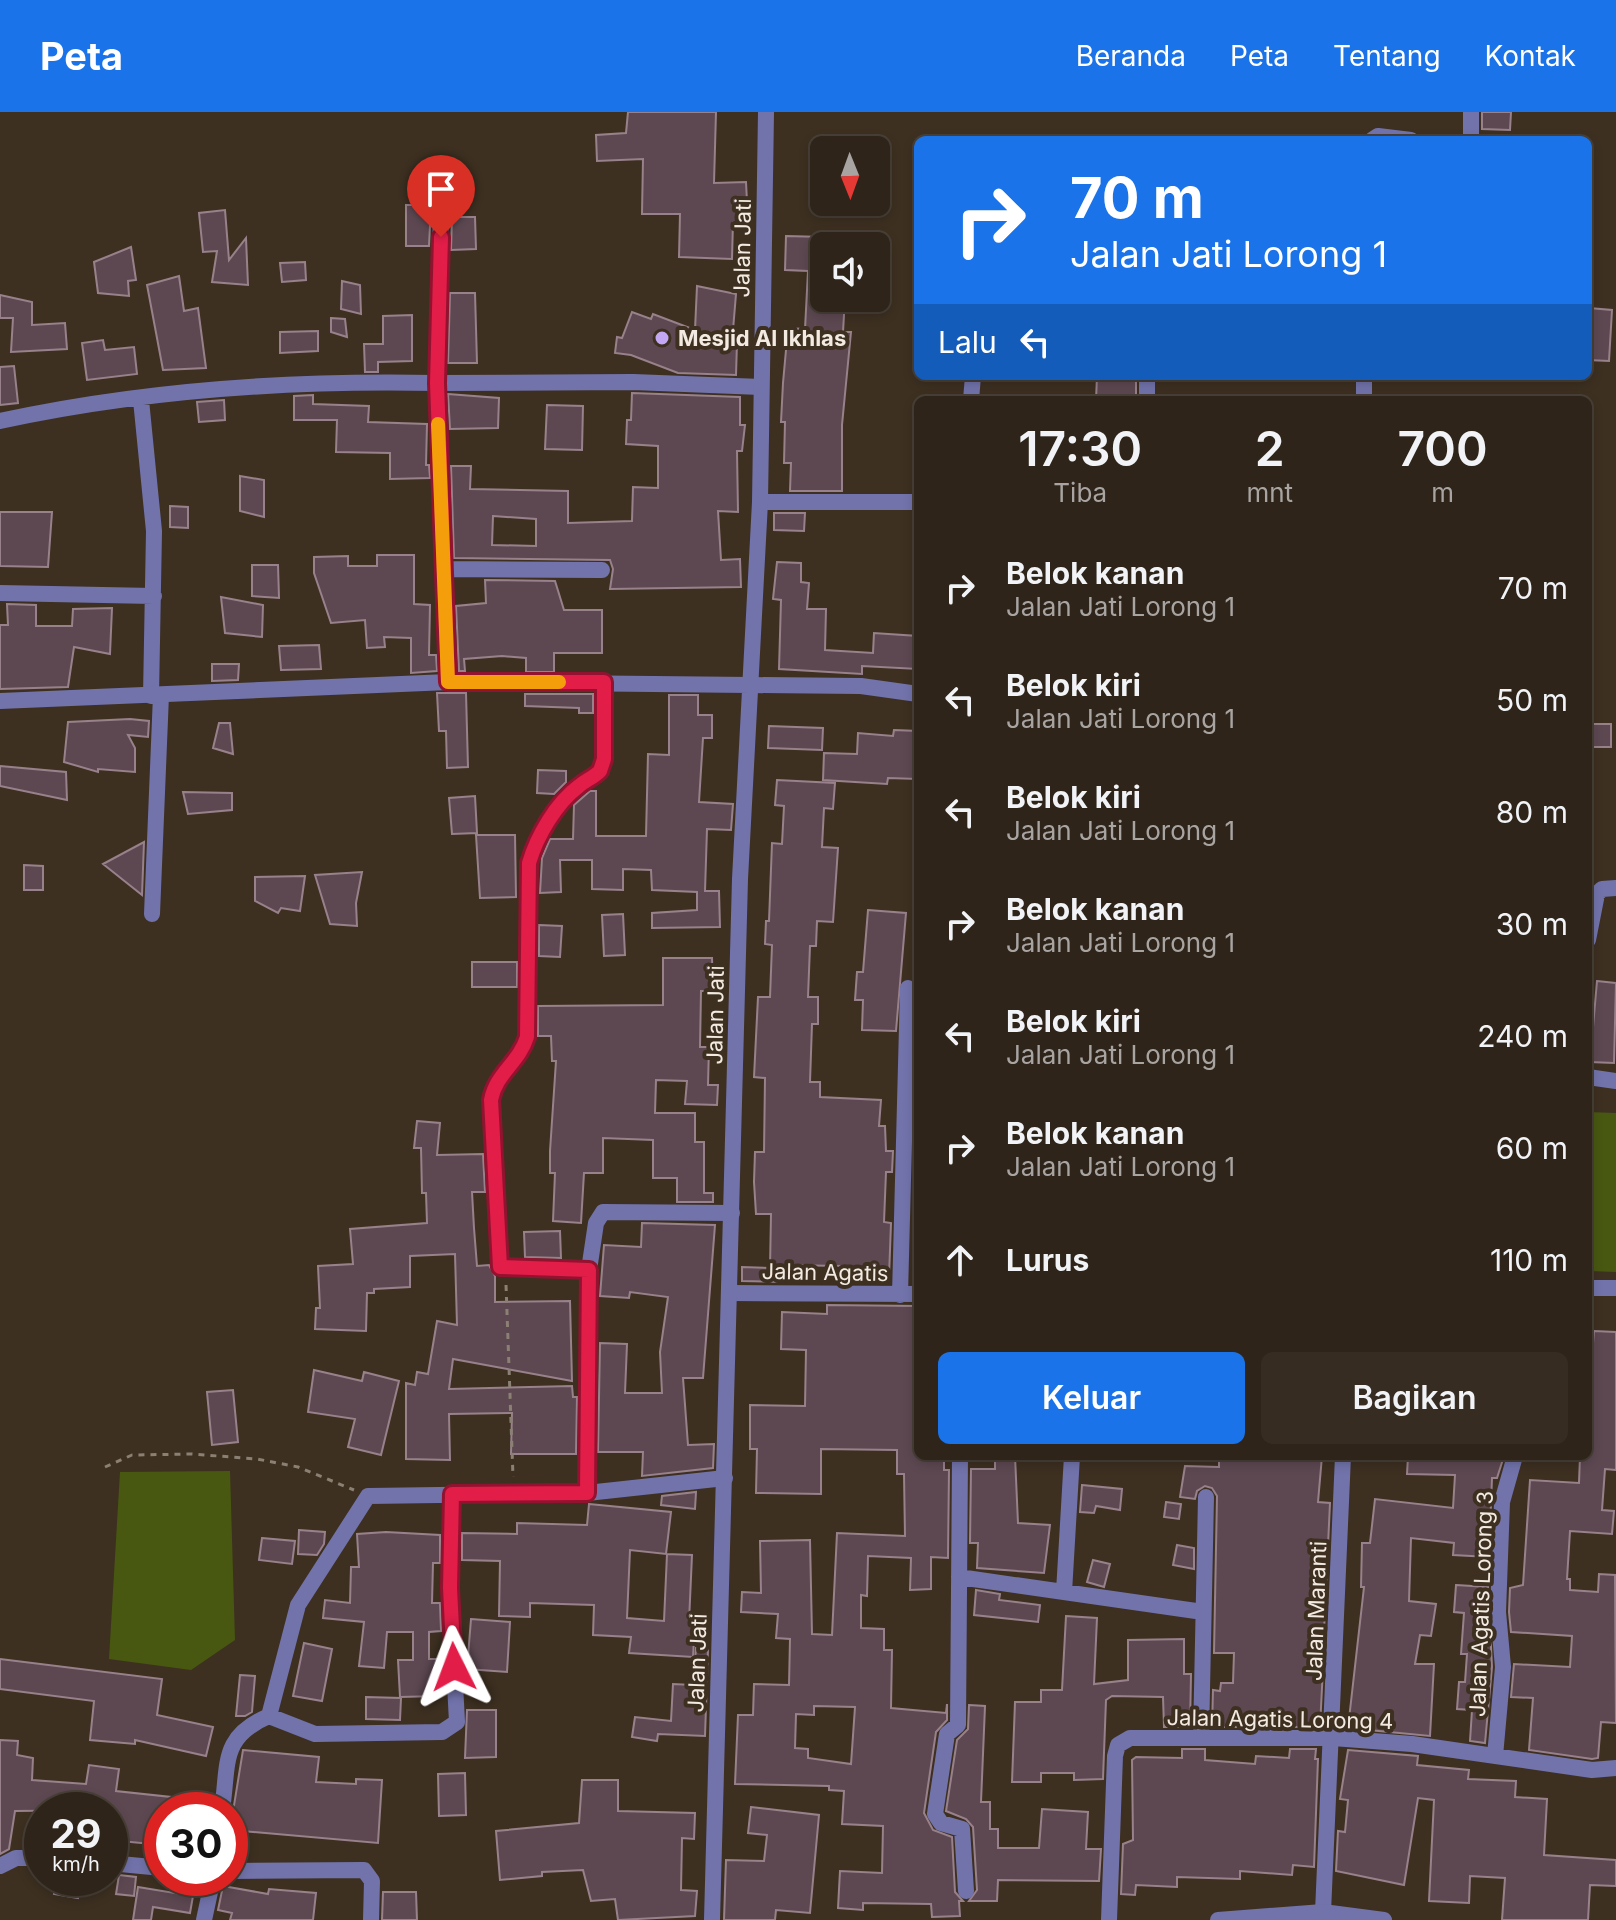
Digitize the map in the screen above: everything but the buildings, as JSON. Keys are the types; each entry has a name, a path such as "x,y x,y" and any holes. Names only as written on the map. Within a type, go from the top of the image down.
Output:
{"street":[{"name":"Jalan Jati","path":"712,1920 740,879 760,502 766,112"},
{"path":"1471,112 1471,136"},
{"path":"441,208 437,383 448,682"},
{"path":"0,421 45,411 246,385 341,381 633,382 761,387"},
{"path":"141,400 154,531 156,696 152,914"},
{"path":"760,502 914,502"},
{"path":"442,569 602,570"},
{"path":"0,593 154,596"},
{"path":"0,701 448,682 861,686 914,693"},
{"path":"589,1270 506,1269 499,1264 491,1100 499,1076 514,1062 527,1037 529,863 538,840 557,810 580,784 600,771 604,759 604,682"},
{"path":"1592,920 1597,894 1602,889 1616,888"},
{"path":"900,1295 908,988"},
{"path":"1592,1078 1616,1081"},
{"path":"587,1493 589,1270 596,1223 603,1212 732,1213"},
{"path":"1592,1288 1616,1288"},
{"name":"Jalan Agatis","path":"731,1293 914,1294"},
{"path":"960,1460 958,1725 947,1734 935,1814 941,1823 962,1829 966,1891"},
{"path":"1064,1592 1072,1460"},
{"name":"Jalan Maranti","path":"1323,1912 1343,1460"},
{"name":"Jalan Agatis Lorong 3","path":"1495,1756 1503,1667 1498,1612 1502,1502 1514,1460"},
{"path":"269,1716 298,1605 368,1496 587,1493 725,1478"},
{"path":"224,1792 231,1742 252,1723 269,1716 315,1734 442,1732 457,1722 450,1588 452,1494"},
{"path":"1201,1738 1206,1497"},
{"path":"959,1577 1203,1612"},
{"name":"Jalan Agatis Lorong 4","path":"1109,1920 1118,1745 1130,1738 1333,1738 1592,1770 1616,1768"},
{"path":"0,1866 16,1858 24,1858"},
{"path":"248,1871 364,1870 372,1881 371,1920"},
{"path":"204,1920 209,1896"},
{"path":"1218,1920 1323,1912 1384,1920"}],"path":[{"path":"506,1269 513,1493"},
{"path":"105,1467 132,1455 192,1454 257,1459 298,1467 368,1496"}],"green space":[{"path":"1592,1112 1616,1113 1616,1272 1592,1271"},
{"path":"230,1471 235,1640 191,1670 109,1659 120,1472"}],"slow traffic":[{"path":"438,424 448,682 559,682"}],"place":[{"name":"Mesjid Al Ikhlas","path":"662,338"}],"route":[{"path":"441,237 437,383 448,682 604,682 604,759 600,771 580,784 557,810 538,840 529,863 527,1037 523,1050 493,1086 491,1100 500,1267 589,1270 587,1493 452,1494 450,1588 454,1667"}]}
